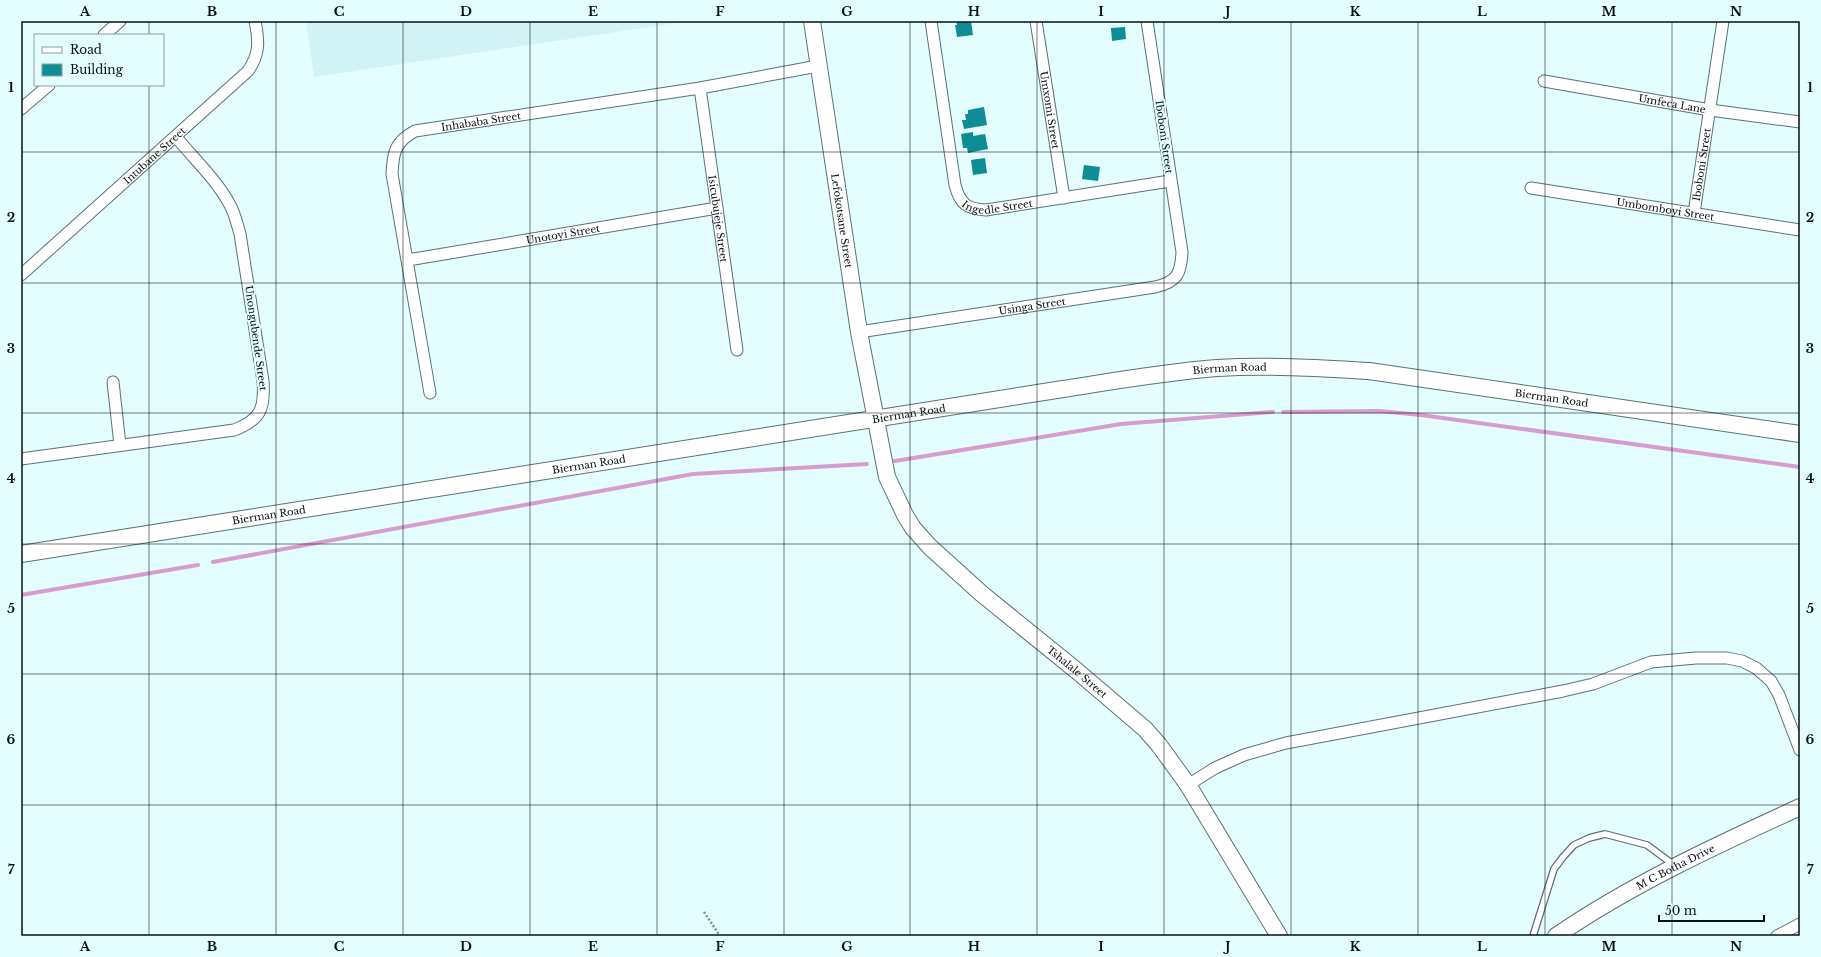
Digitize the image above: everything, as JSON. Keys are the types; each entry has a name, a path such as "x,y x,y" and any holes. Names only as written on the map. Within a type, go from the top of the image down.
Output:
{"main road":[{"name":"Lefokotsane Street","path":"812,21 859,332 874,416"},
{"name":"Bierman Road","path":"21,554 874,416 1175,364 1217,360 1302,359 1369,363 1800,427"},
{"name":"Bierman Road","path":"21,545 874,416 1161,374 1218,368 1302,367 1369,370 1800,434"},
{"name":"Tshalale Street","path":"874,416 887,477 896,498 913,528 930,547 961,575 1145,729 1159,744 1188,784 1279,936"},
{"name":"M C Botha Drive","path":"1556,936 1676,866 1735,836 1800,807"}],"street":[{"path":"105,34 120,21"},
{"name":"Intubane Street","path":"21,276 176,137 252,65 256,60 258,47 255,21"},
{"name":"Ingedle Street","path":"931,21 955,185 960,200 963,204 969,208 986,210 1170,181"},
{"name":"Umxomi Street","path":"1036,21 1064,198"},
{"name":"Iboboni Street","path":"1147,21 1170,181 1182,252"},
{"name":"Iboboni Street","path":"1694,213 1723,21"},
{"name":"Inhababa Street","path":"430,393 392,174 393,158 397,144 405,136 415,131 700,88 818,66"},
{"name":"Umfeca Lane","path":"1544,81 1710,110 1800,122"},
{"path":"21,109 48,86"},
{"name":"Isicubujeje Street","path":"700,88 736,350"},
{"name":"Unongubende Street","path":"21,459 234,430 246,425 256,418 263,406 263,382 240,234 235,217 230,205 220,190 176,137"},
{"name":"Umbomboyi Street","path":"1531,188 1800,230"},
{"name":"Unotoyi Street","path":"408,260 717,208"},
{"name":"Usinga Street","path":"859,332 1167,284 1180,272 1182,252"},
{"path":"113,382 120,445"},
{"path":"1188,784 1215,768 1244,754 1286,743 1563,692 1592,684 1637,666 1672,659 1727,658 1756,668 1771,681 1779,695 1800,750"},
{"path":"1777,936 1800,924"}],"lane":[{"path":"1533,936 1554,869 1574,845 1588,838 1605,834 1647,845 1676,866"}],"path":[{"path":"704,912 720,936"}],"shaded area":[{"path":"306,21 690,21 314,77"}],"building":[{"path":"956,21 971,21 973,35 957,37 955,25 957,25"},
{"path":"1125,27 1126,39 1112,41 1111,28"},
{"path":"984,107 987,125 964,129 962,120 966,120 965,114 968,114 968,110"},
{"path":"973,132 973,136 985,134 988,149 968,153 967,148 963,148 961,134"},
{"path":"985,158 987,173 973,175 971,160"},
{"path":"1084,165 1100,167 1098,181 1082,179"}],"waterway":[{"path":"1283,412 1379,411 1421,415 1800,467"},
{"path":"895,461 1121,424 1273,412"},
{"path":"213,562 693,474 867,464"},
{"path":"21,595 198,565"}]}
